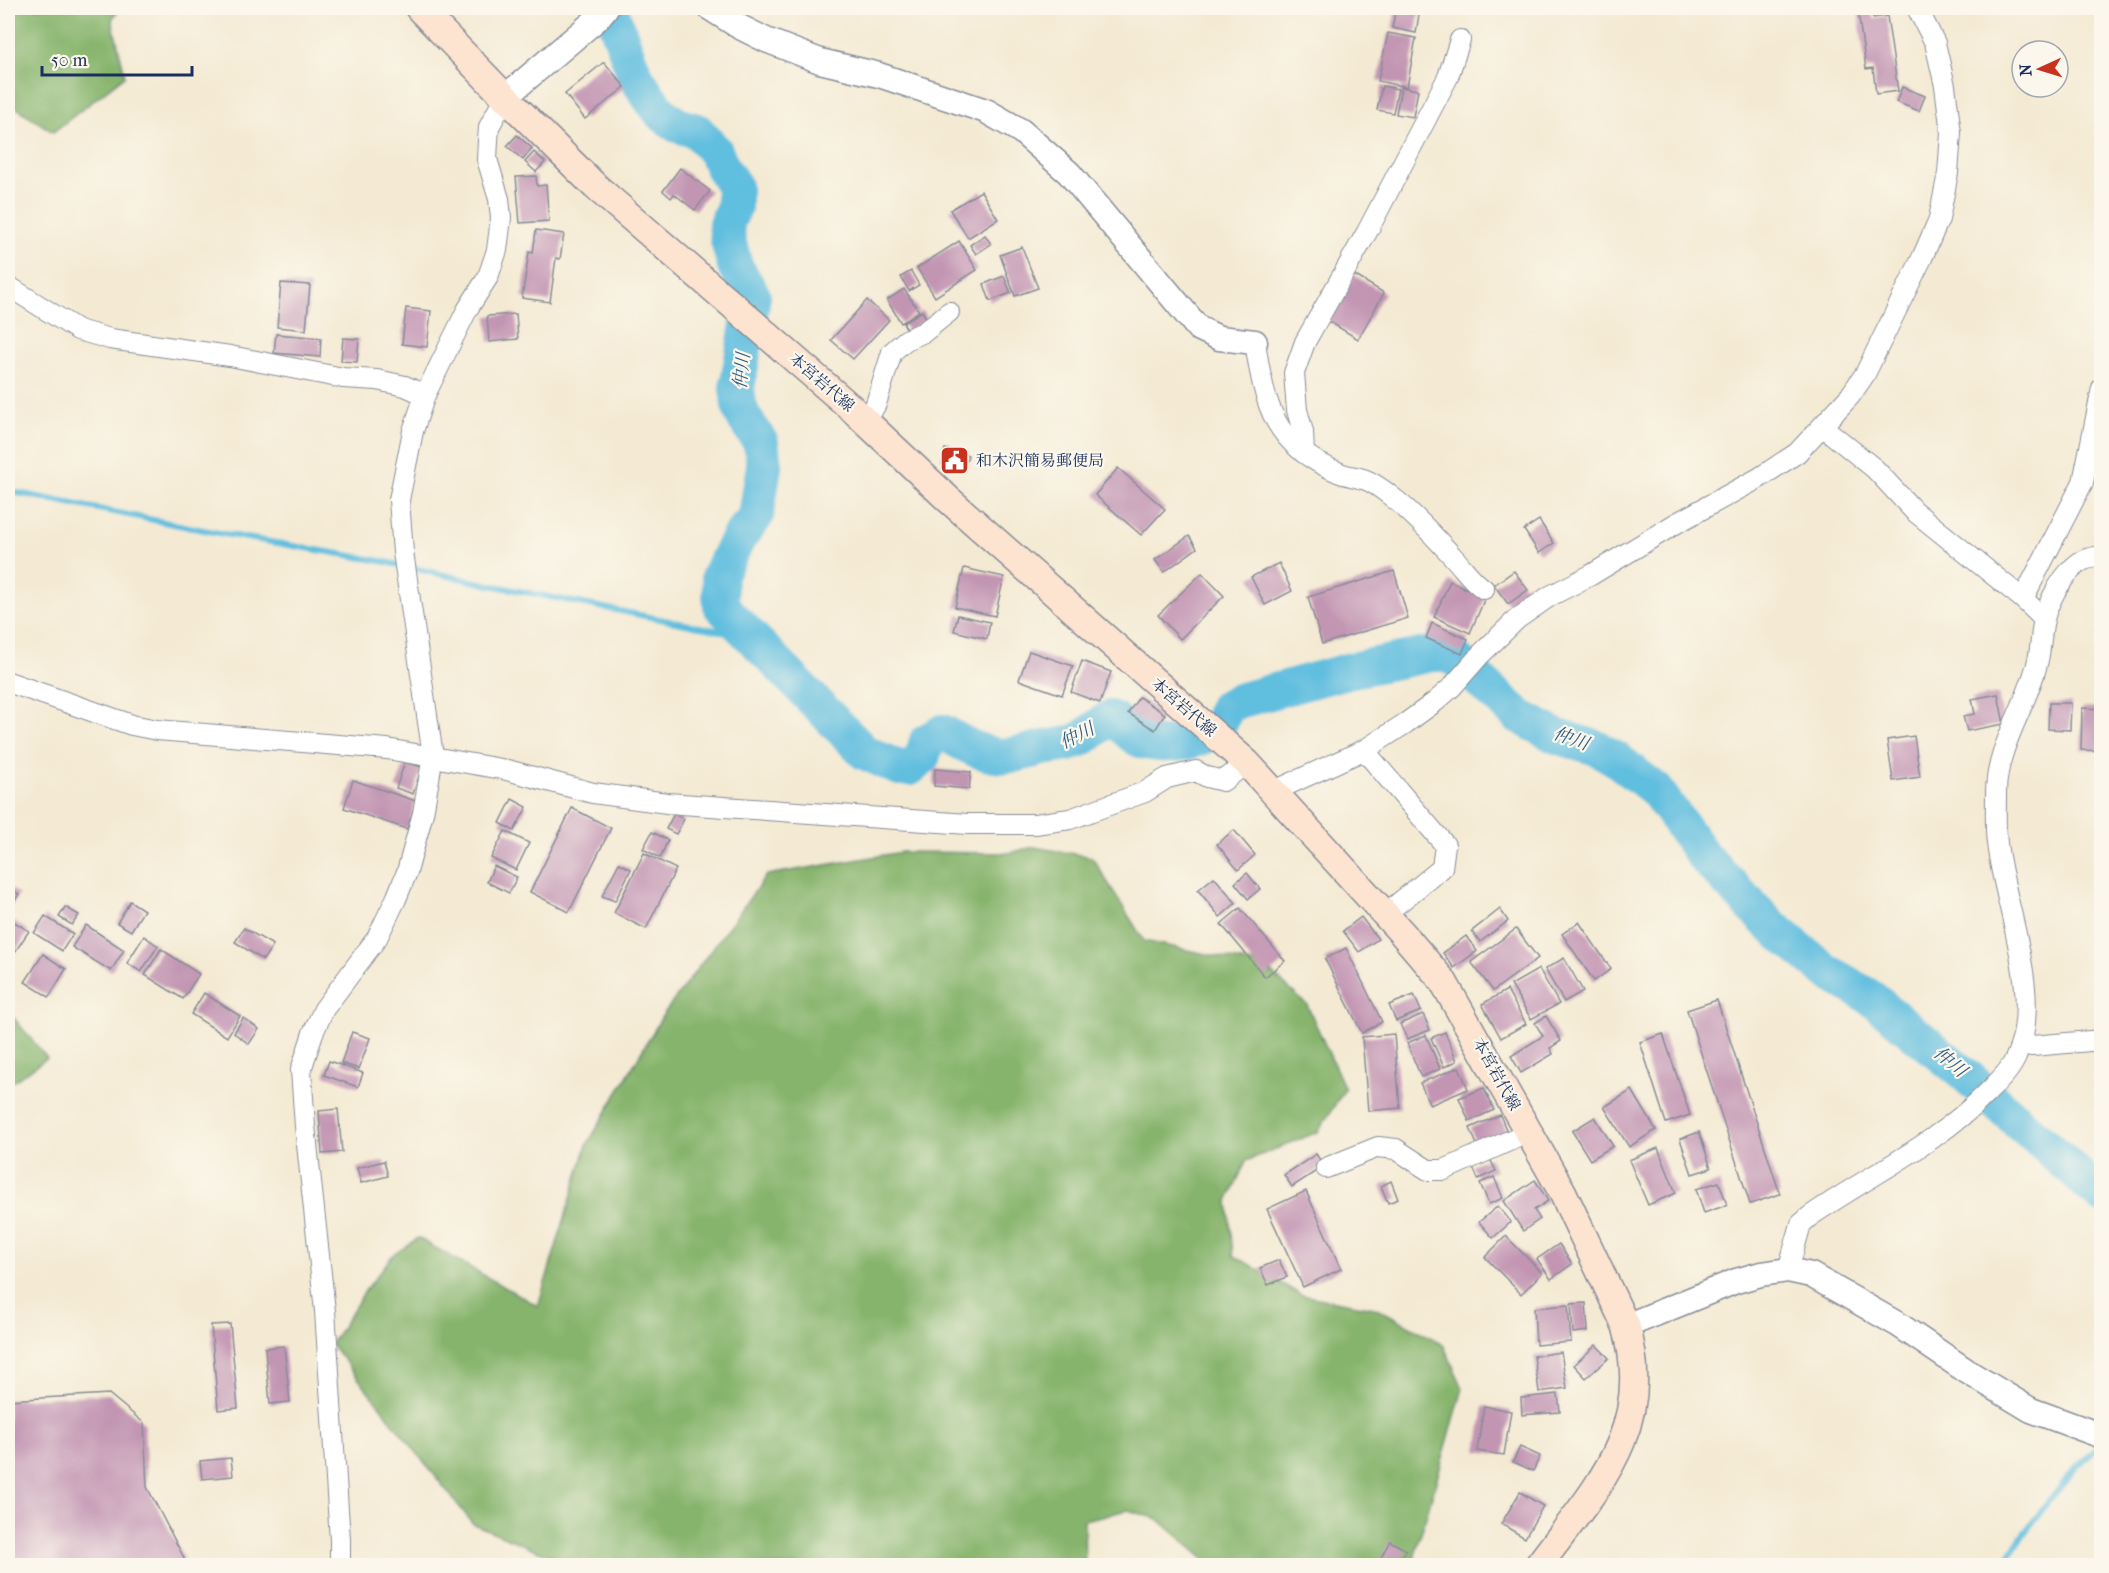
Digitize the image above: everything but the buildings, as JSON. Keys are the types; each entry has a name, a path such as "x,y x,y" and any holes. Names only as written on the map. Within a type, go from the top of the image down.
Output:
{"main road":[{"name":"本宮岩代線","path":"419,8 596,186 1247,763 1443,981 1563,1193 1626,1326 1633,1363 1634,1382 1625,1437 1609,1470 1596,1490 1539,1566"}],"street":[{"path":"710,8 766,40 820,61 879,75 986,111 1021,131 1069,173 1198,328 1219,338 1256,342 1260,376 1268,406 1280,431 1304,453 1340,473 1368,481 1392,497 1413,515 1474,582 1484,589"},
{"path":"1272,792 1364,750 1435,702 1517,620 1542,602 1758,478 1797,453 1823,428 1850,396 1865,374 1922,258 1939,219 1948,173 1951,133 1940,61 1935,43 1917,8"},
{"path":"340,1566 325,1311 301,1070 313,1033 324,1009 377,938 396,899 407,872 423,813 433,756 403,552 399,500 413,431 425,395 459,327 488,277 497,250 501,218 500,199 487,159 489,127 505,97 601,13"},
{"path":"1304,453 1294,373 1305,342 1367,232 1448,77 1460,40"},
{"path":"8,286 78,330 110,339 230,356 343,378 377,380 405,386 425,395"},
{"path":"866,423 876,404 892,352 906,340 924,332 949,312"},
{"path":"2023,599 2083,482 2102,388"},
{"path":"1823,428 1875,469 1914,511 2023,599 2044,619"},
{"path":"1788,1270 1801,1224 1927,1143 1957,1121 2006,1074 2016,1058 2021,1045 2025,1019 2024,986 2015,925 1996,843 1996,791 1999,763 2032,683 2039,658 2044,619 2052,600 2064,580 2080,562 2102,556"},
{"path":"8,682 132,725 157,730 387,749 507,770 593,793 667,803 1003,825 1035,824 1080,816 1145,792 1167,778 1181,774 1196,771 1207,777 1223,781 1247,763"},
{"path":"1364,750 1445,845 1442,868 1385,914"},
{"path":"2021,1045 2102,1040"},
{"path":"1326,1168 1378,1147 1396,1149 1428,1170 1444,1170 1529,1132"},
{"path":"1626,1326 1736,1281 1761,1274 1788,1270 1811,1275 1899,1325 1968,1372 2031,1410 2102,1436"}],"green space":[{"path":"8,8 121,8 112,19 125,76 53,132 8,102"},
{"path":"1034,847 1092,857 1144,941 1264,966 1307,1005 1345,1089 1318,1132 1246,1161 1228,1201 1233,1255 1301,1295 1379,1309 1443,1344 1463,1388 1412,1565 1211,1565 1158,1519 1128,1510 1084,1520 1085,1565 576,1566 473,1524 331,1344 365,1291 392,1256 418,1238 538,1306 587,1145 663,1015 767,875 902,852 1009,853"},
{"path":"8,1011 47,1058 8,1083"}],"waterway":[{"name":"仲川","path":"610,8 635,75 649,97 662,114 677,125 697,131 715,151 734,186 734,207 726,224 728,240 735,266 753,296 737,388 743,416 761,443 764,466 756,516 739,537 719,575 721,606 864,752 899,768 910,768 922,758 927,741 943,732 985,753 1012,755 1076,742 1110,718 1140,740 1161,744 1184,742 1206,735 1215,729 1226,707 1238,701 1347,671 1431,654 1450,654 1519,716 1556,736 1597,748 1616,759 1656,790 1704,857 1770,925 1826,971 1870,997 1961,1071 2102,1196"},
{"path":"8,491 224,534 381,561 735,634 721,606"},
{"path":"2002,1566 2025,1532 2076,1467 2102,1444"}],"place":[{"name":"和木沢簡易郵便局","path":"955,460"}]}
